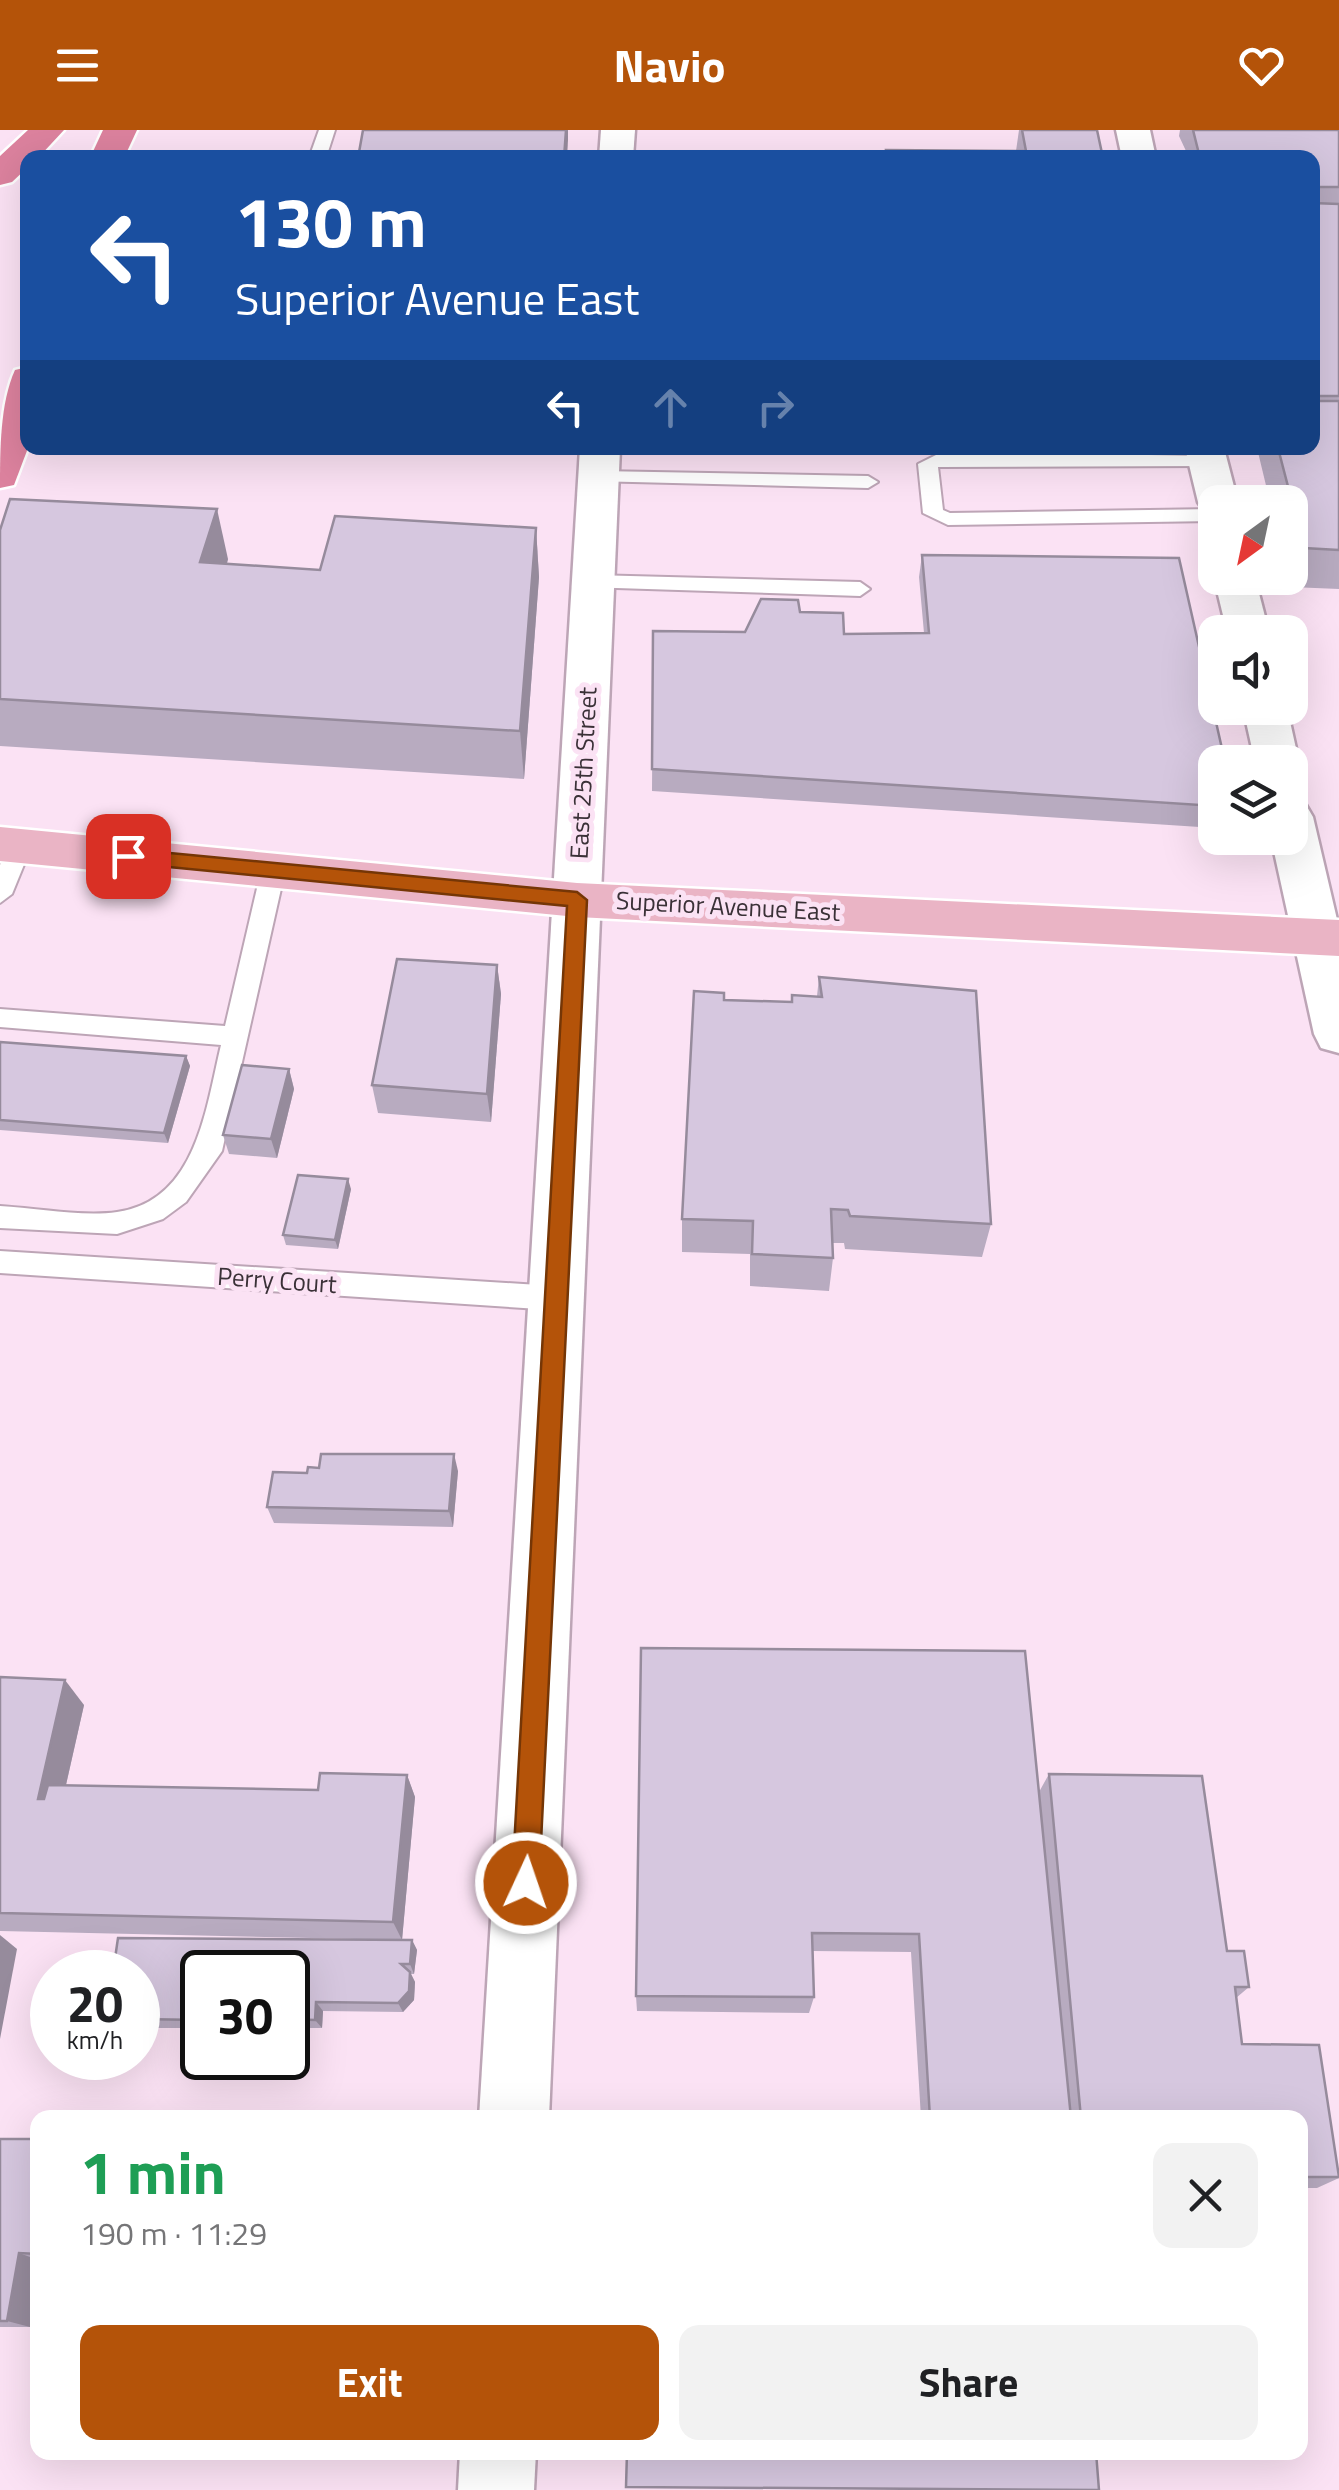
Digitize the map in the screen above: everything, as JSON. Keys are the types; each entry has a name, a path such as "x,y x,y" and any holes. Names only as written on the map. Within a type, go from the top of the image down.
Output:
{"highway":[{"path":"26,150 47,130"},
{"path":"0,175 20,156"},
{"path":"0,476 20,406"}],"main road":[{"name":"Superior Avenue East","path":"10,844 577,900 1327,937"}],"street":[{"path":"1207,455 1214,485"},
{"name":"East 25th Street","path":"514,2110 599,462"},
{"path":"1302,855 1327,937 1339,1034"},
{"path":"496,2490 498,2460"}],"lane":[{"path":"1141,455 942,458 928,464 932,513 948,518 1198,515"},
{"path":"599,462 868,482"},
{"path":"592,582 860,589"},
{"path":"0,894 10,844"},
{"path":"0,1217 117,1223 154,1211 178,1194 210,1151 273,871"},
{"path":"0,1018 238,1037"},
{"name":"Perry Court","path":"0,1262 554,1298"}],"building":[{"path":"363,130 566,130 565,150 359,150"},
{"path":"1022,130 1097,130 1101,150 1026,150"},
{"path":"1193,130 1339,130 1339,187 1320,187 1320,150 1198,150"},
{"path":"1320,203 1339,204 1339,396 1320,396"},
{"path":"1320,401 1339,401 1339,550 1308,548 1308,485 1288,485 1280,455 1320,455"},
{"path":"10,499 217,509 200,562 320,570 335,516 536,528 520,731 0,699 0,530"},
{"path":"922,555 1179,558 1198,642 1198,725 1217,725 1221,745 1198,745 1198,805 652,769 653,631 745,632 761,599 798,600 800,612 843,613 844,634 929,633"},
{"path":"397,959 497,965 487,1094 372,1085"},
{"path":"819,977 976,991 991,1224 850,1216 848,1210 831,1209 833,1258 752,1254 753,1221 682,1219 694,991 724,993 724,1000 792,1002 792,995 822,997"},
{"path":"0,1042 186,1056 164,1133 0,1120"},
{"path":"242,1065 289,1069 271,1139 223,1135"},
{"path":"298,1175 348,1179 335,1240 283,1235"},
{"path":"321,1454 454,1454 449,1511 267,1507 273,1472 307,1473 308,1467 319,1468"},
{"path":"641,1648 1025,1651 1070,2110 930,2110 919,1934 812,1933 814,1997 636,1996"},
{"path":"0,1677 65,1680 38,1799 44,1799 48,1785 318,1790 320,1773 407,1775 393,1922 0,1913"},
{"path":"1049,1774 1202,1776 1227,1951 1244,1951 1249,1987 1235,1987 1242,2044 1319,2045 1339,2177 1308,2177 1308,2110 1080,2110"},
{"path":"118,1938 412,1940 410,1964 401,1964 410,1972 409,1991 398,2003 316,2002 315,2020 310,2020 310,1950 180,1950 180,2020 160,2019 160,1950 116,1950"},
{"path":"0,2139 30,2139 30,2254 19,2253 7,2321 0,2321"},
{"path":"627,2460 1097,2460 1099,2490 626,2487"}],"route":[{"path":"128,856 577,900 526,1883"}]}
